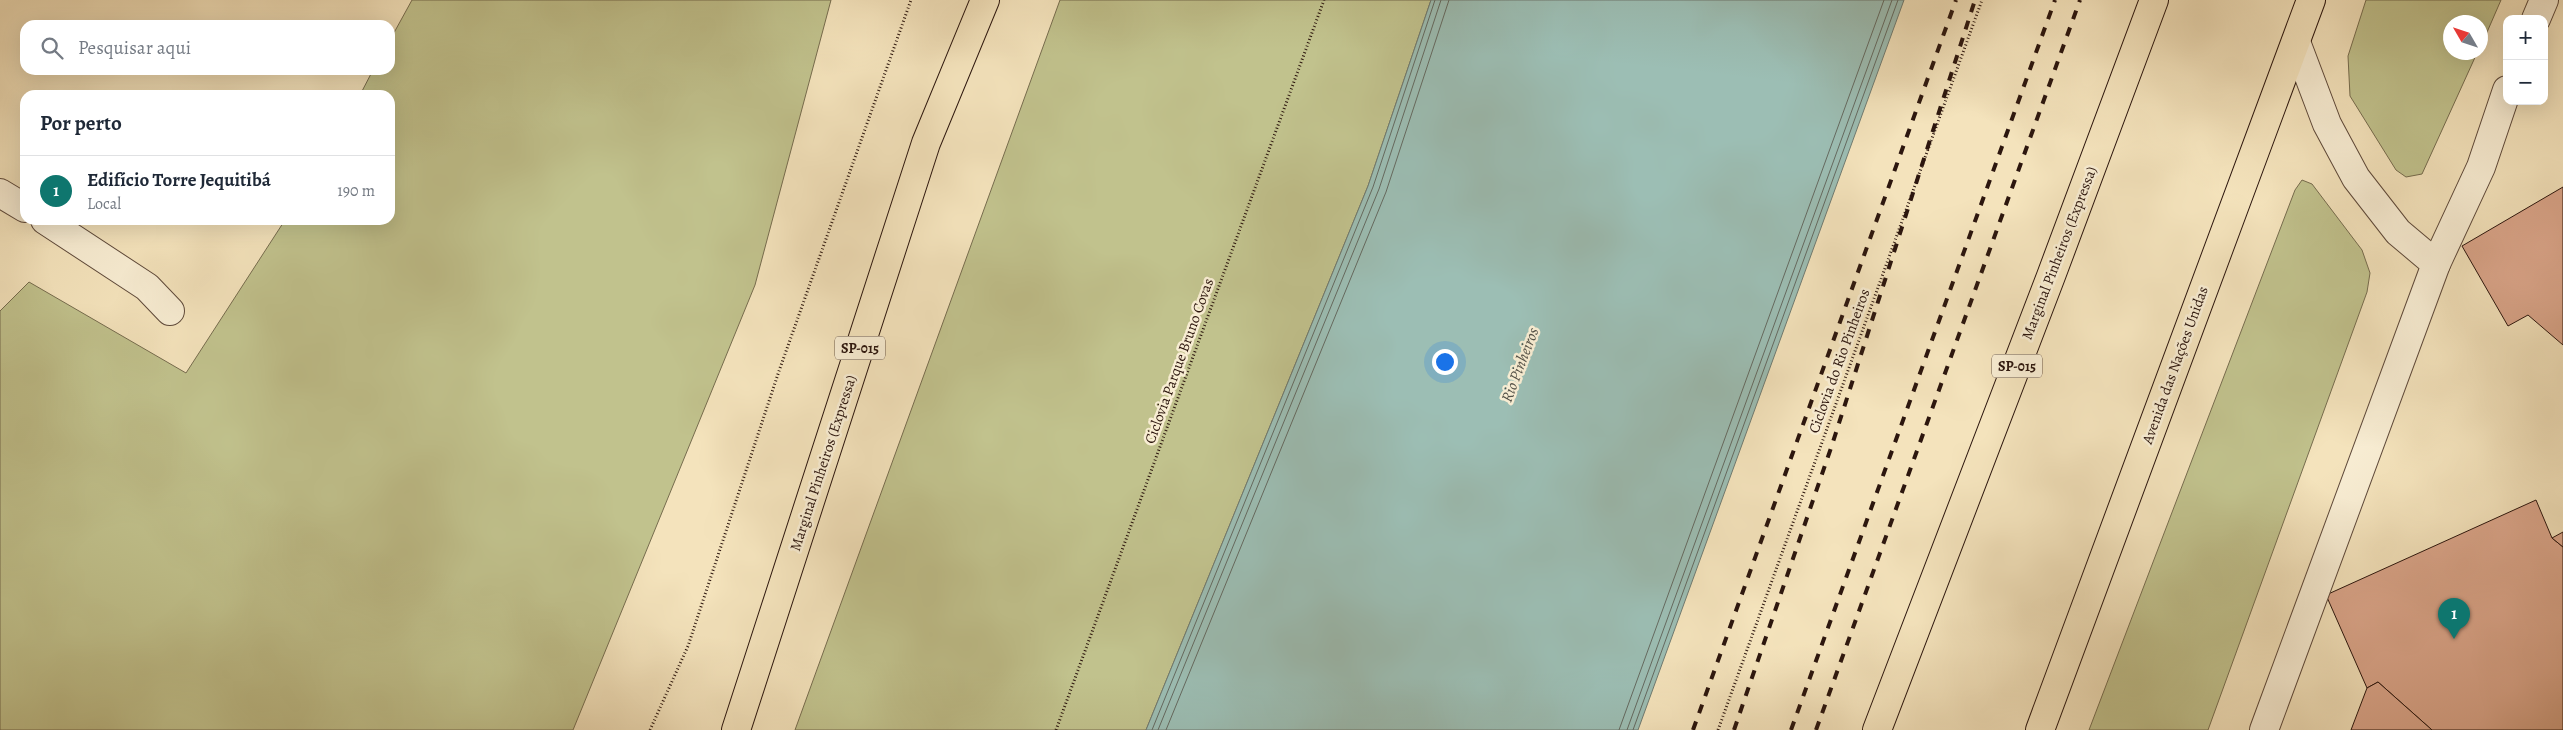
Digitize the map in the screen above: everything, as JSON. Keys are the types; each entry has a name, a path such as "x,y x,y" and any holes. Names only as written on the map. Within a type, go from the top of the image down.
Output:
{"highway":[{"name":"Marginal Pinheiros (Expressa)","path":"736,730 926,143 985,0"},
{"name":"Marginal Pinheiros (Expressa)","path":"1877,730 2048,286 2154,0"},
{"name":"Avenida das Nações Unidas","path":"2039,725 2311,0"}],"street":[{"path":"2538,15 2544,0"},
{"path":"2296,42 2326,124 2356,178 2398,232 2436,264"},
{"path":"2264,730 2436,264 2481,166 2503,102"},
{"path":"0,193 20,205"},
{"path":"53,225 147,287 170,311"}],"path":[{"path":"650,730 688,646 779,371 911,0"},
{"name":"Ciclovia Parque Bruno Covas","path":"1056,730 1324,0"},
{"name":"Ciclovia do Rio Pinheiros","path":"1718,730 1982,0"}],"green space":[{"path":"412,0 831,0 755,285 573,730 0,730 0,311 29,282 186,373 282,225 395,225 395,90 363,90 370,75 395,75 395,31"},
{"path":"1060,0 1431,0 1368,186 1146,730 795,730"},
{"path":"2366,0 2501,0 2488,30 2488,15 2443,15 2443,60 2474,60 2422,174 2406,177 2396,170 2350,96 2348,56"},
{"path":"2302,180 2312,184 2362,250 2370,273 2367,292 2208,730 2089,730 2295,190"}],"water":[{"name":"Rio Pinheiros","path":"1431,0 1904,0 1638,730 1146,730 1368,186"}],"building":[{"path":"2563,187 2563,345 2528,315 2508,326 2462,246"},
{"path":"2536,500 2552,538 2563,547 2563,730 2432,730 2378,682 2367,688 2326,595"},
{"path":"2563,532 2563,547 2552,538"},
{"path":"2378,682 2432,730 2351,730 2367,688"}],"railway":[{"path":"1693,730 1956,0"},
{"path":"1734,730 1831,448 1975,0"},
{"path":"1791,730 2055,0"},
{"path":"1816,730 2080,0"}],"place":[{"name":"Edifício Torre Jequitibá","path":"2454,639"}]}
